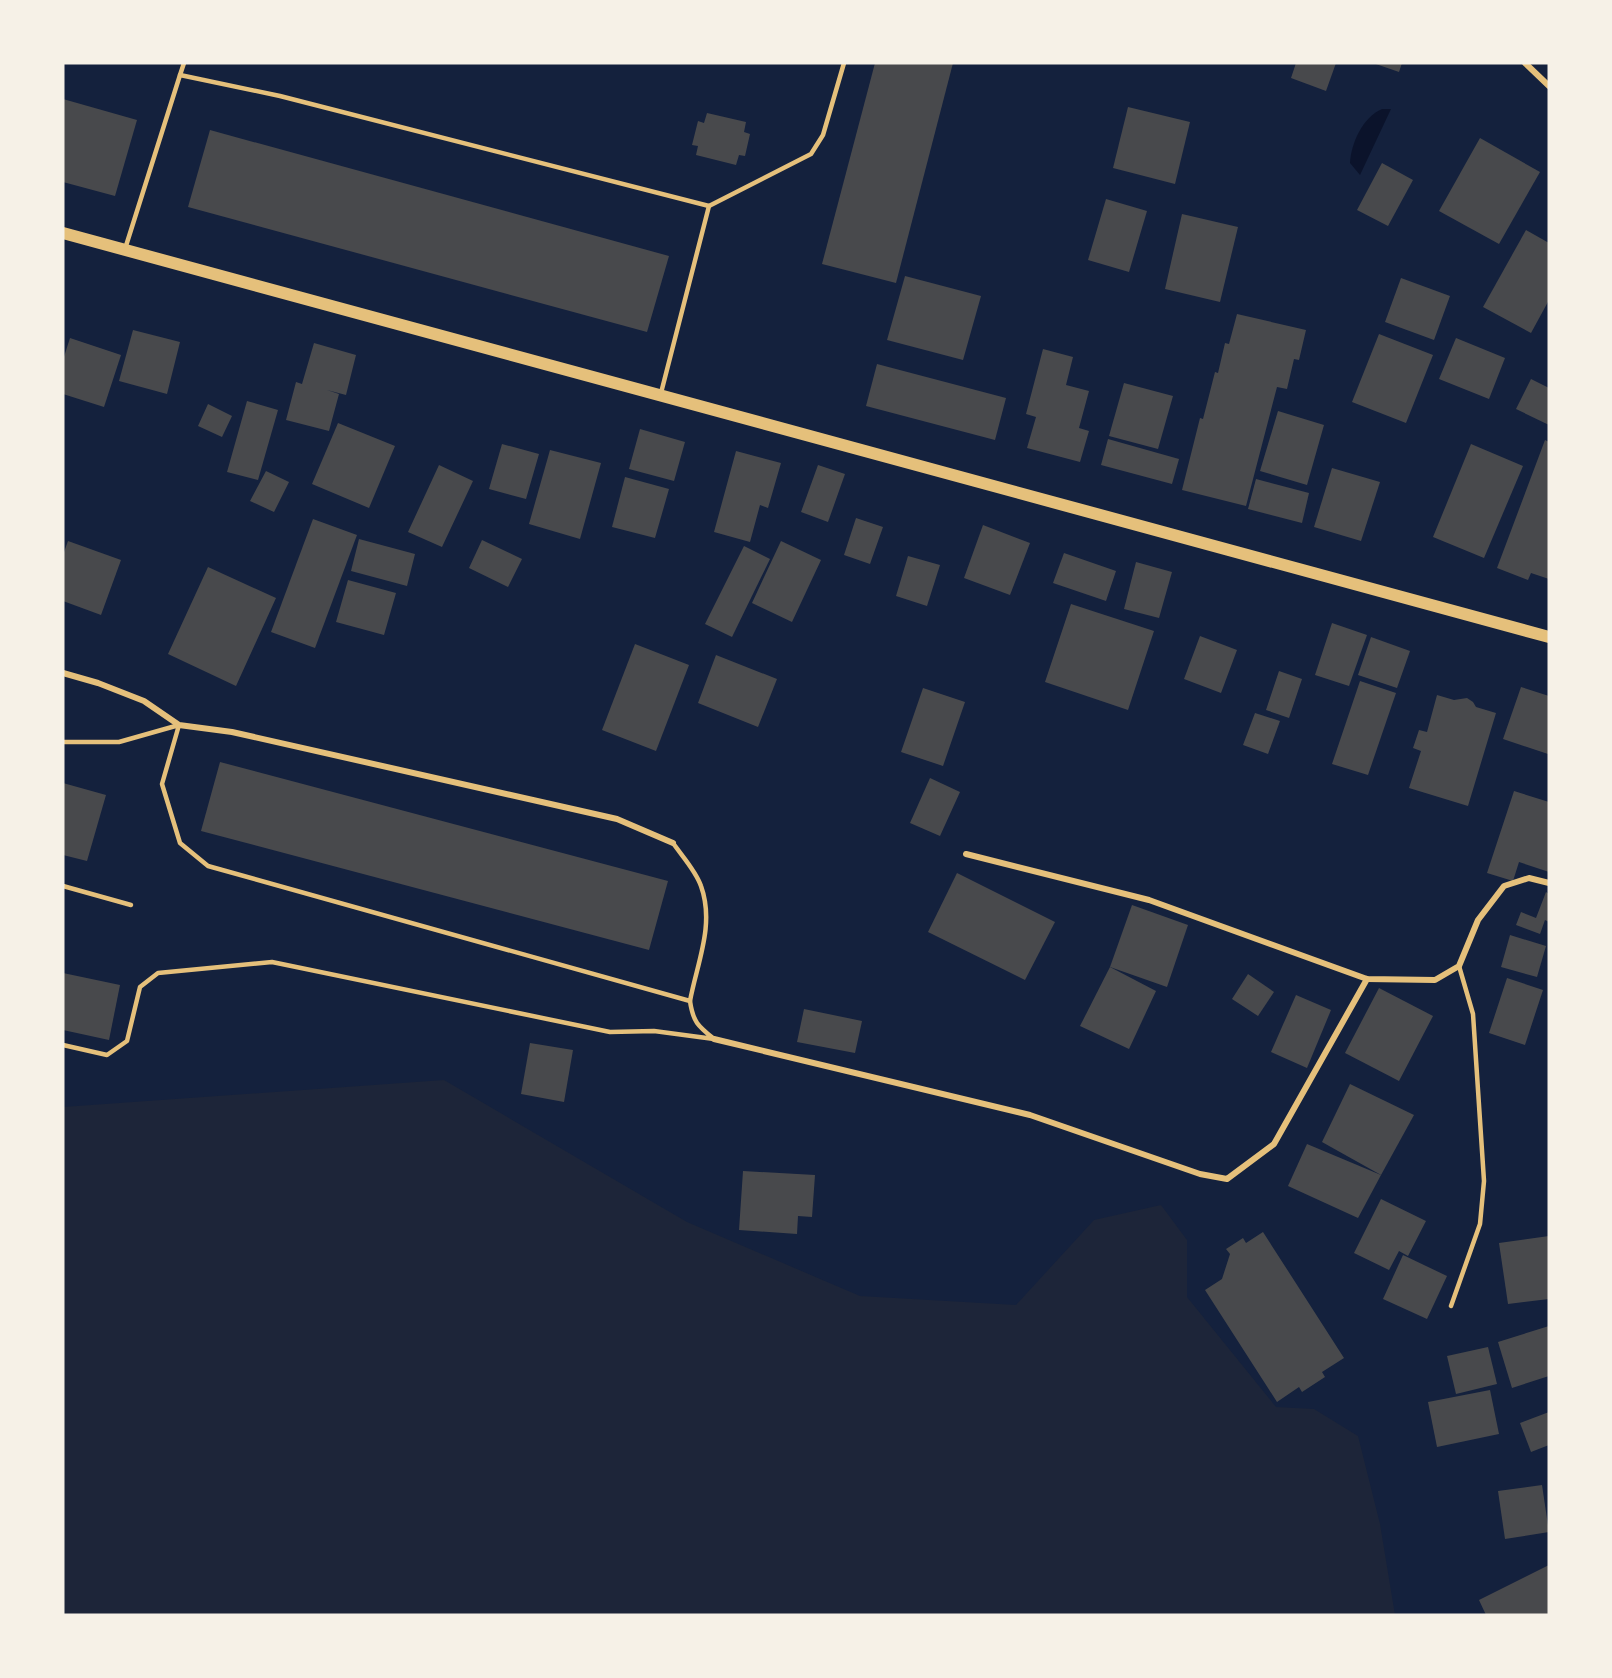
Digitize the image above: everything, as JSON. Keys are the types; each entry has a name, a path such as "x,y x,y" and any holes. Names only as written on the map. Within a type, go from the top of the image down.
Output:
{"main road":[{"path":"63,233 1549,637"}],"street":[{"path":"1525,63 1549,86"},
{"path":"63,673 98,683 144,701 179,725 232,732 617,819 673,843"},
{"path":"966,854 1149,900 1367,979 1435,980 1459,966 1478,920 1504,886 1529,878 1549,883"},
{"path":"714,1039 1030,1115 1200,1174 1227,1179 1274,1144 1367,979"}],"lane":[{"path":"125,250 184,63"},
{"path":"180,75 280,96 709,206 811,154 823,135 844,63"},
{"path":"660,396 709,206"},
{"path":"63,742 119,742 179,725"},
{"path":"179,725 162,784 180,843 208,866 690,1001"},
{"path":"673,843 701,885 707,910 705,940 694,977 690,1001 692,1017 698,1027 714,1039"},
{"path":"63,886 131,905"},
{"path":"63,1045 107,1055 127,1041 141,987 158,973 272,962 610,1032 654,1032 714,1039"},
{"path":"1451,1306 1479,1224 1484,1180 1473,1014 1459,966"}],"shaded area":[{"path":"1382,109 1391,109 1360,175 1350,163 1353,147 1364,124"},
{"path":"444,1080 687,1222 860,1296 1016,1305 1094,1220 1161,1205 1187,1240 1187,1297 1276,1407 1314,1409 1358,1436 1380,1524 1395,1615 63,1615 63,1107"}],"building":[{"path":"875,63 953,63 896,283 822,264"},
{"path":"1296,63 1336,63 1326,91 1291,78"},
{"path":"1373,63 1402,63 1399,72"},
{"path":"63,99 137,120 115,196 63,182"},
{"path":"1128,107 1190,122 1175,184 1113,168"},
{"path":"707,113 746,122 744,132 750,134 745,156 739,155 736,165 696,155 698,146 692,145 698,121 704,123"},
{"path":"210,130 669,256 647,332 188,207"},
{"path":"1480,138 1540,172 1499,244 1439,211"},
{"path":"1382,163 1413,180 1388,226 1357,210"},
{"path":"1106,199 1147,211 1129,272 1088,260"},
{"path":"1182,214 1238,227 1220,302 1165,289"},
{"path":"1526,230 1549,243 1549,300 1531,333 1483,307"},
{"path":"905,276 981,296 963,360 887,340"},
{"path":"1401,278 1450,296 1434,340 1385,322"},
{"path":"1237,314 1306,330 1299,360 1294,359 1287,389 1277,387 1246,506 1182,490 1200,418 1203,419 1215,372 1218,373 1225,343 1229,344"},
{"path":"133,330 180,342 167,394 119,381"},
{"path":"1379,334 1433,355 1406,423 1352,402"},
{"path":"70,338 121,355 104,407 63,394 63,360"},
{"path":"1456,338 1505,358 1489,399 1439,379"},
{"path":"314,343 356,355 346,395 327,390 339,394 329,431 286,420 296,382 302,384"},
{"path":"1043,349 1073,357 1066,385 1089,391 1079,428 1089,431 1080,462 1027,448 1036,417 1026,414"},
{"path":"877,364 1006,398 995,440 866,406"},
{"path":"1531,379 1549,388 1549,425 1516,409"},
{"path":"1124,383 1173,396 1158,449 1109,436"},
{"path":"247,401 278,410 258,480 227,472"},
{"path":"208,404 232,416 222,437 198,426"},
{"path":"1278,411 1324,425 1307,485 1260,471"},
{"path":"338,423 395,446 369,508 312,484"},
{"path":"640,429 685,442 674,481 629,469"},
{"path":"1108,439 1179,459 1172,484 1101,465"},
{"path":"1545,440 1549,442 1549,579 1531,573 1528,580 1497,568"},
{"path":"502,444 539,454 526,499 489,489"},
{"path":"1471,444 1523,466 1484,558 1433,537"},
{"path":"550,450 601,463 580,539 529,524"},
{"path":"736,451 781,463 768,508 760,505 750,542 714,532"},
{"path":"439,465 473,481 442,547 408,532"},
{"path":"818,465 845,474 828,522 801,512"},
{"path":"1332,468 1380,482 1361,541 1314,527"},
{"path":"266,471 289,482 274,512 250,501"},
{"path":"625,477 669,489 655,538 612,527"},
{"path":"1256,479 1309,493 1302,523 1248,509"},
{"path":"856,518 883,527 870,564 844,555"},
{"path":"313,519 357,535 315,648 271,632"},
{"path":"983,525 1030,543 1010,595 964,578"},
{"path":"359,539 415,554 407,586 351,571"},
{"path":"482,540 522,559 508,587 469,568"},
{"path":"68,541 121,560 101,615 63,601 63,555"},
{"path":"781,541 821,560 792,622 752,603"},
{"path":"744,546 770,559 732,637 705,624"},
{"path":"1064,553 1116,571 1106,601 1053,583"},
{"path":"908,556 940,565 927,606 896,596"},
{"path":"1136,562 1172,572 1159,618 1124,609"},
{"path":"208,567 276,598 236,686 168,654"},
{"path":"348,580 396,593 384,635 336,622"},
{"path":"1071,604 1154,631 1128,710 1045,682"},
{"path":"1332,623 1367,635 1349,686 1315,675"},
{"path":"1200,636 1237,650 1221,693 1184,679"},
{"path":"1371,637 1410,651 1397,688 1358,675"},
{"path":"635,644 689,665 656,751 602,730"},
{"path":"716,655 777,679 758,727 698,703"},
{"path":"1279,671 1302,679 1289,718 1266,710"},
{"path":"1360,681 1396,693 1368,775 1332,764"},
{"path":"1521,687 1549,696 1548,754 1503,739"},
{"path":"923,688 965,702 943,766 901,752"},
{"path":"1437,695 1454,700 1467,698 1476,707 1496,713 1468,806 1409,788 1421,751 1413,748 1419,730 1427,732"},
{"path":"1255,713 1280,721 1268,754 1243,745"},
{"path":"220,762 668,881 649,950 201,831"},
{"path":"930,778 960,792 940,836 910,823"},
{"path":"63,783 106,795 87,861 63,855"},
{"path":"1514,791 1549,802 1549,872 1519,862 1513,881 1487,873"},
{"path":"957,873 1055,922 1025,980 928,932"},
{"path":"1546,892 1549,894 1549,922 1545,920 1540,934 1516,925 1521,912 1536,918"},
{"path":"1132,905 1188,925 1167,987 1110,967"},
{"path":"1510,935 1546,946 1537,977 1501,967"},
{"path":"1110,967 1156,991 1129,1049 1080,1026"},
{"path":"63,973 120,985 109,1040 63,1030"},
{"path":"1248,974 1274,992 1258,1016 1232,999"},
{"path":"1507,978 1543,990 1525,1045 1489,1033"},
{"path":"1379,988 1433,1016 1399,1081 1345,1053"},
{"path":"1296,995 1331,1010 1307,1068 1271,1052"},
{"path":"804,1009 862,1021 855,1053 797,1042"},
{"path":"530,1043 573,1050 564,1102 521,1094"},
{"path":"1350,1084 1414,1115 1381,1175 1322,1142"},
{"path":"1307,1144 1381,1175 1358,1218 1288,1186"},
{"path":"743,1171 815,1175 812,1217 798,1216 797,1234 739,1230"},
{"path":"1381,1199 1426,1221 1408,1256 1399,1251 1389,1270 1354,1253"},
{"path":"1263,1232 1344,1358 1322,1372 1325,1377 1302,1392 1299,1387 1277,1402 1205,1290 1222,1279 1230,1254 1226,1249 1243,1238 1246,1243"},
{"path":"1549,1236 1549,1299 1508,1304 1499,1243"},
{"path":"1403,1255 1447,1276 1427,1319 1383,1299"},
{"path":"1549,1326 1549,1376 1512,1388 1498,1342"},
{"path":"1488,1347 1497,1384 1456,1394 1447,1356"},
{"path":"1490,1390 1499,1434 1437,1447 1428,1402"},
{"path":"1549,1412 1549,1445 1531,1452 1520,1423"},
{"path":"1542,1485 1549,1532 1505,1539 1498,1491"},
{"path":"1549,1565 1549,1615 1486,1615 1479,1600"}]}
